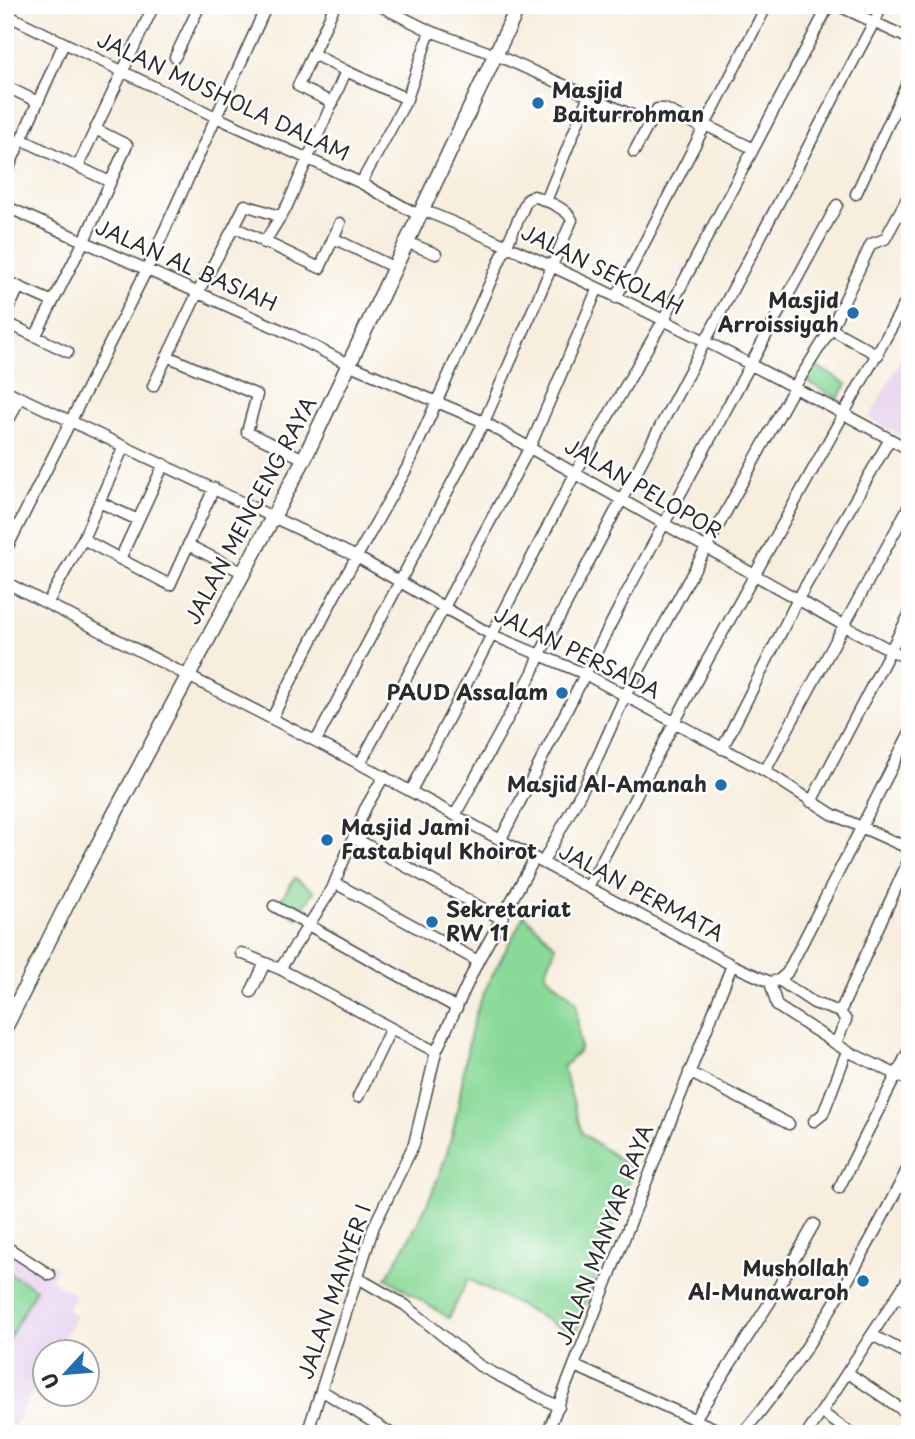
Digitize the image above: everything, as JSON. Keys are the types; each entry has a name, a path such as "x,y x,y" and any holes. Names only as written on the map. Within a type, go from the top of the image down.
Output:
{"street":[{"path":"78,166 154,5"},
{"path":"175,57 200,5"},
{"path":"5,552 147,269 267,5"},
{"path":"333,103 298,86 335,5"},
{"path":"378,5 430,31 496,55 634,116"},
{"name":"JALAN MENCENG RAYA","path":"5,1028 75,888 304,459 409,243 519,5"},
{"path":"616,298 704,126 746,51 767,5"},
{"path":"411,791 576,472 664,319 829,5"},
{"path":"837,5 910,38"},
{"path":"455,815 533,672 540,654 883,5"},
{"name":"JALAN MUSHOLA DALAM","path":"8,14 216,117 422,213"},
{"path":"361,183 407,99 430,31"},
{"path":"5,176 64,43"},
{"path":"313,54 407,99"},
{"path":"264,243 308,159 346,71"},
{"path":"856,194 910,76"},
{"path":"5,86 38,102"},
{"path":"546,201 589,95"},
{"path":"634,152 657,109 665,108 752,148"},
{"path":"36,335 84,241 127,145 94,128"},
{"path":"22,139 110,182"},
{"name":"JALAN MANYER I","path":"307,1434 374,1226 414,1144 436,1052 478,961 585,785 625,696 795,386 831,328 871,244 885,239 910,192"},
{"path":"272,718 356,557 407,468 528,198 534,196 546,201 572,219 484,422 316,741"},
{"path":"153,386 198,292 245,205 279,216"},
{"path":"501,839 664,524 837,205"},
{"name":"JALAN AL BASIAH","path":"5,206 198,292 350,365"},
{"name":"JALAN SEKOLAH","path":"422,213 506,244 664,319 795,386 910,450"},
{"path":"234,228 320,268 340,223"},
{"path":"333,238 395,268"},
{"path":"409,243 436,254"},
{"path":"5,280 53,302"},
{"path":"19,287 5,319 68,352"},
{"path":"360,764 530,447 597,289"},
{"path":"588,887 842,412 878,355 910,294"},
{"path":"831,328 878,355"},
{"path":"167,356 257,395 247,432 304,459"},
{"name":"JALAN PELOPOR","path":"350,365 484,422 842,625 910,660"},
{"name":"JALAN PERSADA","path":"5,390 356,557 490,634 585,674 765,771 811,802 910,849"},
{"path":"11,416 20,397"},
{"path":"722,749 797,599 890,439"},
{"path":"48,602 83,539 124,446"},
{"path":"120,559 164,464"},
{"path":"83,539 170,585 214,488"},
{"path":"99,502 138,520"},
{"path":"765,771 910,504"},
{"path":"188,545 244,573"},
{"name":"JALAN PERMATA","path":"5,582 384,776 732,965 774,981 814,1003 840,1012"},
{"path":"811,802 910,613"},
{"path":"910,732 787,973 774,981 777,1006 847,1051 910,1081"},
{"path":"280,969 335,883 365,809 384,776"},
{"path":"354,838 502,919"},
{"path":"836,1043 846,1020 840,1012 910,857"},
{"path":"335,883 478,961"},
{"path":"274,906 457,1008"},
{"path":"241,953 280,969 436,1052"},
{"path":"251,992 265,963"},
{"name":"JALAN MANYAR RAYA","path":"727,1434 575,1366 634,1207 732,965"},
{"path":"910,992 906,1000 910,1004"},
{"path":"358,1097 390,1028"},
{"path":"839,1188 910,1048"},
{"path":"814,1121 823,1114 847,1051"},
{"path":"689,1072 789,1124"},
{"path":"742,1434 776,1394 806,1349 875,1236 910,1164"},
{"path":"695,1419 770,1302 814,1224"},
{"path":"5,1246 50,1275"},
{"path":"807,1434 910,1276"},
{"path":"358,1278 405,1305 480,1366 559,1407"},
{"path":"897,1297 910,1303"},
{"path":"872,1335 910,1354"},
{"path":"547,1434 575,1366"},
{"path":"848,1373 910,1415"},
{"path":"321,1390 391,1434"},
{"path":"821,1412 852,1434"}],"shaded area":[{"path":"910,341 910,440 869,418"},
{"path":"5,1239 57,1268 51,1280 76,1295 67,1310 76,1316 63,1338 32,1338 32,1394 10,1434 5,1434"}],"green space":[{"path":"813,364 847,384 838,399 805,380"},
{"path":"295,878 314,891 297,918 277,905"},
{"path":"524,915 556,946 545,974 576,1001 580,1050 563,1067 582,1133 633,1169 575,1335 468,1279 449,1318 386,1278 419,1221 445,1160 475,1016 491,978"},
{"path":"5,1271 36,1289 5,1346"}],"place":[{"name":"Masjid Baiturrohman","path":"538,103"},
{"name":"Masjid Arroissiyah","path":"853,313"},
{"name":"PAUD Assalam","path":"562,693"},
{"name":"Masjid Al-Amanah","path":"721,785"},
{"name":"Masjid Jami Fastabiqul Khoirot","path":"327,840"},
{"name":"Sekretariat RW 11","path":"432,922"},
{"name":"Mushollah Al-Munawaroh","path":"863,1281"}]}
